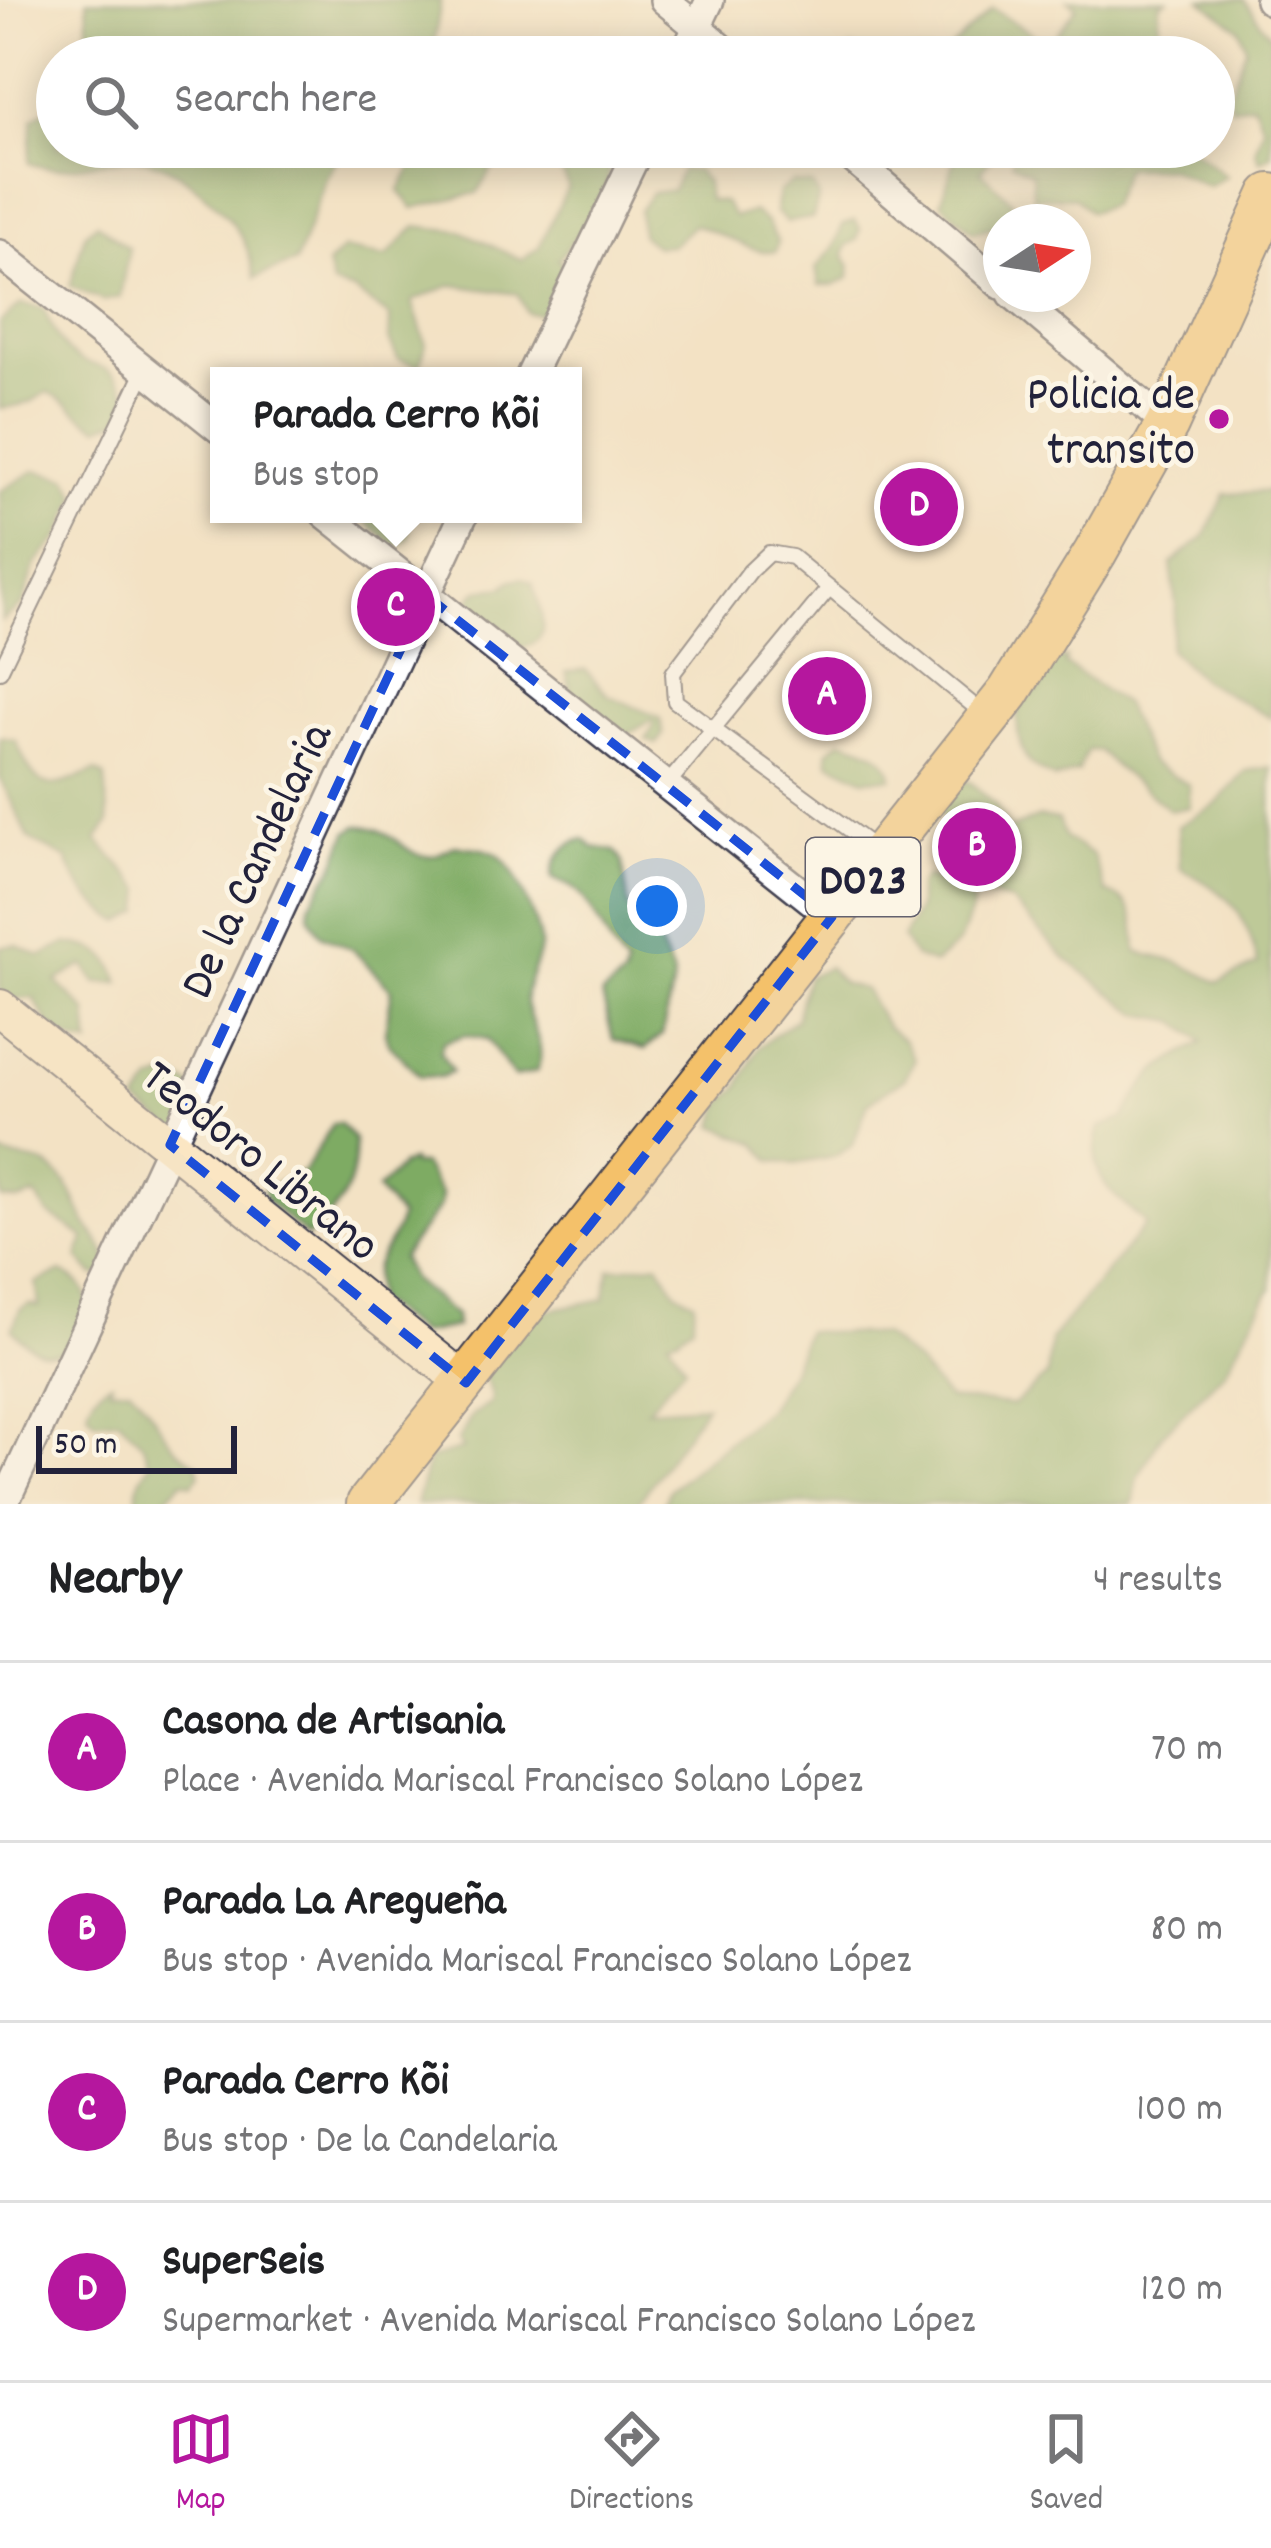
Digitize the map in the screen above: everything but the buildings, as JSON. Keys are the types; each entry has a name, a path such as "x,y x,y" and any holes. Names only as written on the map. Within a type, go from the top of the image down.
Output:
{"main road":[{"name":"D023","path":"368,1504 988,718 1095,553 1167,425 1271,195"},
{"name":"Teodoro Librano","path":"0,1008 466,1383"}],"street":[{"path":"664,0 708,36"},
{"path":"694,36 710,0"},
{"path":"534,367 630,168"},
{"path":"864,168 983,270"},
{"path":"0,254 210,422"},
{"path":"1033,312 1167,425"},
{"path":"336,523 832,917"},
{"name":"De la Candelaria","path":"4,1504 460,523"}],"lane":[{"path":"0,671 145,370"},
{"path":"882,854 675,701 674,673 750,572 769,553 792,557 988,718"},
{"path":"666,786 829,588"}],"highlighted area":[{"path":"426,595 832,917 466,1383 170,1145"}],"green space":[{"path":"87,0 441,0 435,36 88,36"},
{"path":"1068,0 1167,0 1159,5 1159,27 1146,36 1055,36 1077,7"},
{"path":"1201,0 1244,0 1271,36 1271,155 1260,161 1255,151 1263,127 1253,104 1235,106 1235,77 1246,47 1239,28"},
{"path":"992,9 1036,36 963,36"},
{"path":"36,116 36,165 29,163"},
{"path":"167,168 332,168 296,262 255,278 245,243 230,221"},
{"path":"412,168 493,168 477,193 413,208 399,191"},
{"path":"561,168 609,168 597,207 558,259 573,277 551,315 527,313 517,294 452,285 412,301 426,344 420,366 398,359 389,340 390,317 354,291 332,285 327,265 343,249 386,257 416,226 461,231 522,260 539,247 568,187"},
{"path":"952,168 983,168 981,171 1012,201 983,204 983,230 973,232 941,202"},
{"path":"1022,168 1125,168 1110,205 1091,212 1091,204 1081,204 1074,197 1033,197 1032,173"},
{"path":"1168,168 1216,168 1226,176 1208,187"},
{"path":"681,170 697,171 706,182 708,200 724,202 734,217 753,212 767,222 778,242 775,252 694,225 672,245 656,246 641,235 639,211 651,193 672,190"},
{"path":"792,182 812,185 819,196 813,218 787,222 775,212 779,192"},
{"path":"855,220 860,229 857,240 847,245 844,256 850,266 849,278 835,285 819,285 816,268 834,247 843,224"},
{"path":"97,223 129,248 120,297 103,301 70,286 85,233"},
{"path":"21,304 43,308 68,351 115,375 129,398 120,419 99,427 48,392 29,403 0,409 0,322"},
{"path":"36,470 68,478 78,497 59,538 36,564 23,604 2,621 0,491"},
{"path":"1271,491 1271,718 1202,680 1169,649 1176,607 1171,564 1205,536 1225,494"},
{"path":"368,523 410,523 409,538 400,546"},
{"path":"523,578 533,583 543,623 538,639 520,648 505,631 475,619 471,598 478,590 504,587"},
{"path":"1066,658 1065,664 1124,704 1151,763 1189,785 1190,807 1170,811 1099,751 1088,750 1077,772 1055,779 1030,763 1018,731 1021,697 1040,689 1043,673 1055,659"},
{"path":"585,669 608,695 660,718 663,734 656,744 646,739 652,720 624,737 571,693 566,672"},
{"path":"0,737 16,740 30,770 45,783 65,782 95,771 105,777 109,823 97,840 143,890 141,912 121,922 81,887 67,859 29,839 0,778"},
{"path":"841,740 881,757 892,778 864,779 829,762 828,751"},
{"path":"1271,767 1271,1288 1225,1371 1161,1436 1138,1477 1133,1504 663,1504 670,1489 767,1409 790,1372 806,1331 882,1335 917,1363 948,1399 1013,1405 1047,1376 1051,1339 1146,1224 1099,1173 1096,1145 1100,1127 1124,1118 1156,1072 1203,1042 1176,1021 1139,1014 1066,959 1012,902 985,894 989,874 983,838 952,824 938,811 943,782 970,782 995,804 1010,829 1039,817 1058,820 1065,838 1093,855 1106,893 1129,907 1137,952 1178,962 1218,982 1258,964 1247,928 1232,905 1180,868 1178,826 1216,804 1246,771"},
{"path":"358,826 374,828 426,856 455,845 489,851 505,862 526,898 539,938 539,954 526,994 539,1045 536,1072 514,1077 487,1039 465,1035 443,1042 440,1052 452,1071 442,1077 420,1076 389,1044 385,1033 392,990 352,949 321,935 309,915 310,904 348,832"},
{"path":"584,839 593,847 615,851 622,861 629,908 659,943 674,978 662,1035 645,1049 613,1039 602,995 624,977 626,967 585,900 572,887 552,878 561,853"},
{"path":"926,877 958,886 974,904 959,943 934,964 914,957 902,938 918,908 918,885"},
{"path":"67,943 102,953 120,983 96,983 84,965 56,981 87,1012 90,1045 55,1030 34,998 12,1000 0,989 0,947 16,945 41,956"},
{"path":"828,967 842,983 864,989 887,1027 904,1040 915,1059 905,1078 868,1103 853,1145 834,1157 794,1164 772,1161 756,1143 715,1126 721,1105 738,1088 759,1047 796,1019 807,977"},
{"path":"172,1075 192,1086 207,1114 187,1139 137,1103 152,1082"},
{"path":"339,1123 354,1139 353,1169 338,1206 307,1237 266,1200 264,1190 304,1171 333,1124"},
{"path":"0,1154 41,1163 61,1177 108,1260 109,1275 93,1275 78,1258 85,1238 47,1213 35,1195 19,1201 2,1199"},
{"path":"411,1161 423,1165 441,1194 440,1206 401,1258 411,1279 455,1316 456,1327 420,1334 376,1301 374,1285 377,1264 400,1217 377,1190"},
{"path":"658,1263 676,1291 694,1301 693,1324 668,1339 685,1366 647,1409 706,1405 637,1504 416,1504 429,1459 463,1449 457,1442 472,1416 491,1403 492,1394 479,1367 534,1313 604,1299 610,1269"},
{"path":"61,1272 86,1295 84,1327 75,1349 39,1351 12,1329 20,1309 39,1306 36,1283"},
{"path":"112,1382 110,1388 130,1388 176,1448 197,1463 200,1474 193,1484 183,1481 160,1504 139,1504 137,1498 137,1487 150,1464 142,1443 119,1419 96,1421 88,1413 96,1394"}],"place":[{"name":"Policia de transito","path":"1219,419"},
{"name":"SuperSeis","path":"919,507"},
{"name":"Parada Cerro Kõi","path":"396,607"},
{"name":"Casona de Artisania","path":"827,696"},
{"name":"Parada La Aregueña","path":"977,847"}]}
